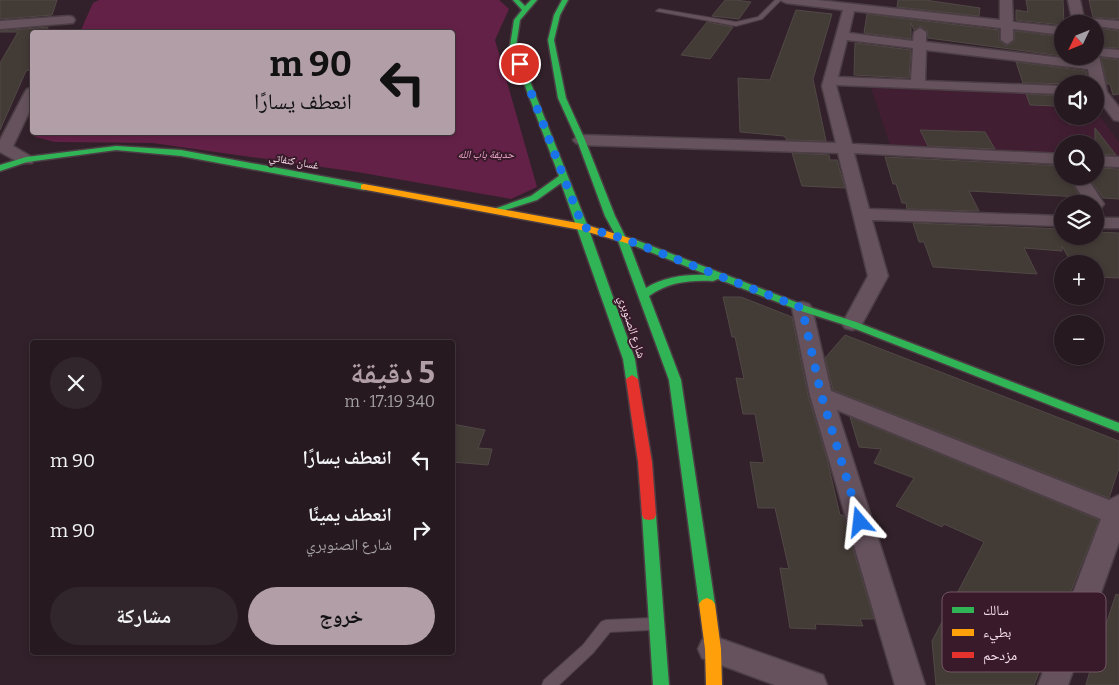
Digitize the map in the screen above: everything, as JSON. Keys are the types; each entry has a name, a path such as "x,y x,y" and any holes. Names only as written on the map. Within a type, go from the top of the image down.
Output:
{"main road":[{"path":"516,0 524,10"},
{"name":"شارع الصنوبري","path":"534,0 516,20 513,46 583,227 629,359 645,462 661,685"},
{"path":"546,0 540,16 557,0"},
{"name":"شارع الصنوبري","path":"565,0 557,15 551,40 562,98 581,140 610,216 622,238 676,380 713,649 714,685"},
{"path":"533,64 539,89 533,100"},
{"path":"544,74 562,98"},
{"name":"غسان كنفاتي","path":"0,168 26,160 116,148 180,153 583,227 622,238 802,308 852,324 1119,428"},
{"path":"490,210 517,206 533,199 550,189 564,177"},
{"path":"644,294 655,284 688,277 723,278"}],"street":[{"path":"786,0 829,3 849,9 1054,30"},
{"path":"1006,0 1007,56"},
{"path":"1074,0 1077,15"},
{"path":"849,9 829,86 878,276 852,324"},
{"path":"0,24 69,16 63,30"},
{"path":"918,84 921,16"},
{"path":"1104,24 1119,25"},
{"path":"842,36 1007,56 1054,59"},
{"path":"1104,53 1119,54"},
{"path":"830,81 1054,90"},
{"path":"1104,91 1119,91"},
{"path":"26,160 2,147 30,96"},
{"path":"1104,98 1119,117"},
{"path":"581,140 845,148 1054,159"},
{"path":"1104,161 1119,162"},
{"path":"862,214 1054,221"},
{"path":"802,308 821,394 910,685"},
{"path":"821,394 1117,510 1087,592"},
{"path":"713,649 812,685"},
{"path":"1053,685 1058,672"}],"lane":[{"path":"659,11 736,24 760,18 778,0"},
{"path":"549,685 588,648 606,626 658,623"}],"shaded area":[{"path":"871,88 1054,94 1054,125 1104,125 1104,122 1119,142 1119,156 1104,155 1104,135 1054,135 1054,153 890,145"}],"green space":[{"name":"حديقة باب الله","path":"99,0 499,0 509,9 495,40 537,187 511,199 357,172 153,143 55,142 35,137 36,135 455,135 455,30 81,30 93,3"}],"building":[{"path":"0,0 57,0 52,15 0,19"},
{"path":"725,0 751,2 739,19 712,16"},
{"path":"898,0 925,0 980,8 979,16 897,7"},
{"path":"1026,0 1063,0 1064,15 1054,15 1054,24 1016,20 1016,10 1028,12"},
{"path":"1089,0 1119,0 1119,19 1104,18 1104,15 1093,15"},
{"path":"796,10 832,14 813,79 826,141 787,140 784,136 740,132 738,78 770,80"},
{"path":"867,14 999,30 999,40 1006,46 1014,42 1015,31 1054,36 1054,55 928,38 927,30 921,26 914,30 911,23 911,39 864,33"},
{"path":"707,22 733,27 710,59 681,55"},
{"path":"48,27 47,30 30,30 30,67 26,71 0,130 0,63 18,32 0,31"},
{"path":"1104,29 1119,31 1119,48 1104,47"},
{"path":"855,43 911,50 909,78 854,75"},
{"path":"1104,58 1119,60 1119,94 1113,95 1110,84 1107,84 1103,65"},
{"path":"1016,62 1086,71 1087,75 1054,75 1054,83 1023,83"},
{"path":"1026,94 1054,96 1054,106 1030,105"},
{"path":"1095,128 1100,135 1095,135"},
{"path":"920,130 985,132 995,149 928,146"},
{"path":"1104,140 1116,155 1104,154"},
{"path":"792,153 829,155 830,160 837,160 845,188 802,186"},
{"path":"885,157 1054,166 1054,185 1073,185 1079,195 969,191 979,211 907,209 906,203 902,203 896,184 893,184"},
{"path":"1104,168 1119,169 1119,199 1104,198 1104,195 1101,195 1094,185 1104,185"},
{"path":"913,223 1054,229 1054,245 1104,245 1104,232 1119,233 1119,278 1104,277 1104,255 1067,255 1062,246 1062,251 1024,248 1037,274 933,267 924,242 919,242"},
{"path":"723,297 741,297 792,317 808,395 827,459 840,515 843,515 874,619 860,619 863,626 815,624 816,629 790,628 780,568 789,569 775,508 758,508 750,462 764,463 755,414 743,414 736,378 744,379 735,337 732,337"},
{"path":"845,335 1119,441 1119,468 1109,498 833,390 825,358"},
{"path":"850,417 1099,520 1071,592 958,592 984,542 944,524 942,527 896,506 914,478 874,463 881,449 859,447"},
{"path":"455,425 485,430 478,448 492,449 488,465 455,462"},
{"path":"1116,594 1119,595 1119,685 1086,685 1090,672 1106,672 1106,625"},
{"path":"942,622 942,672 1039,672 1034,685 936,685 932,641"}],"traffic: fast":[{"path":"516,0 525,10"},
{"path":"534,0 517,20 513,46 583,227 629,359 632,379"},
{"path":"565,0 557,15 551,40 562,98 581,140 610,216 622,238 675,380 707,604"},
{"path":"0,168 26,160 116,148 181,153 364,187"},
{"path":"499,209 534,198 564,177"},
{"path":"633,242 802,308 852,324 1119,428"},
{"path":"644,294 668,282 695,278 713,278"},
{"path":"649,515 661,685"}],"traffic: slow":[{"path":"364,187 583,227 633,242"},
{"path":"707,604 713,649 714,685"}],"traffic: jam":[{"path":"632,379 645,462 649,515"}],"route":[{"path":"520,64 583,227 622,238 802,308 821,394 860,522"}]}
